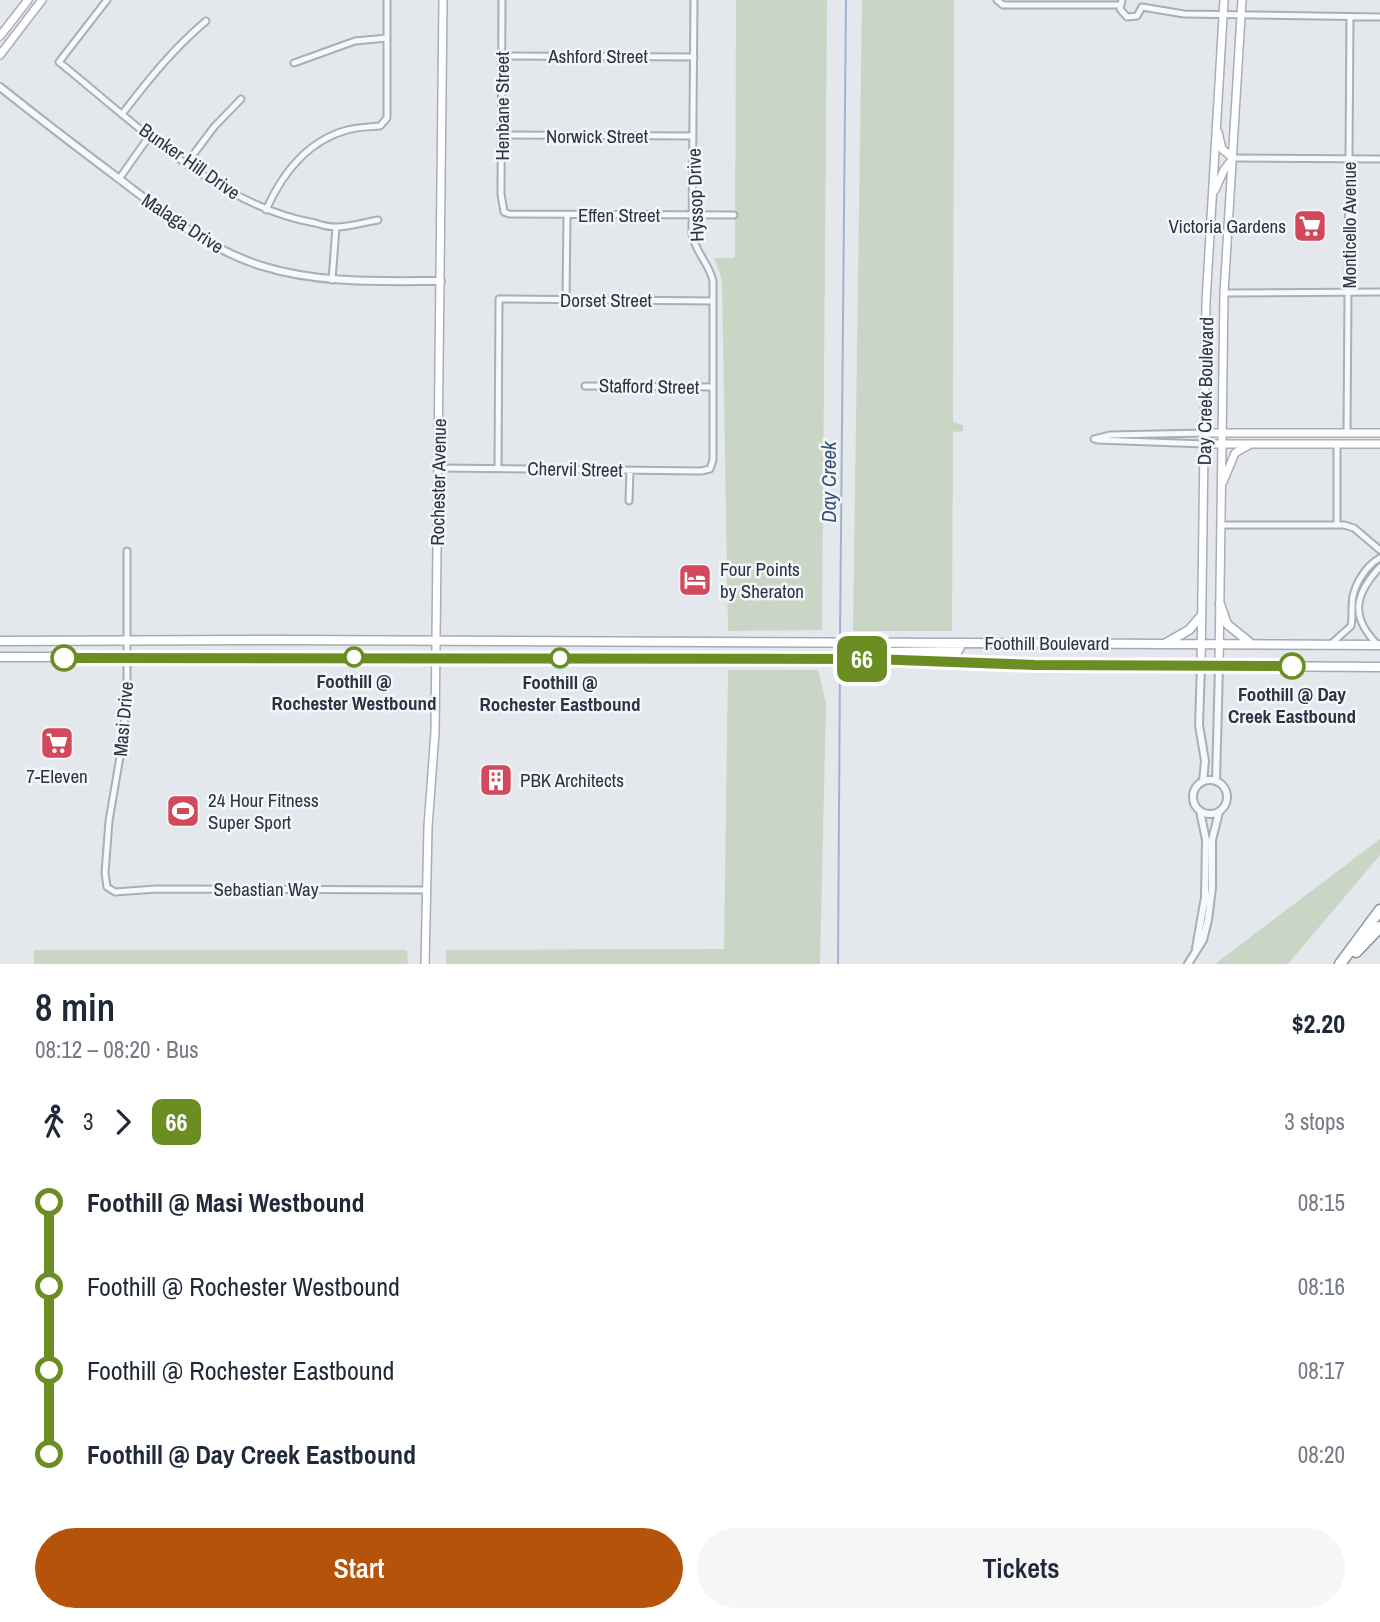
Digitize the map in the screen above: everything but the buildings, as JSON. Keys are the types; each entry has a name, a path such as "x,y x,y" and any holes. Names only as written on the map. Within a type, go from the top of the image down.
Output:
{"highway":[{"path":"1342,964 1380,910"},
{"path":"1342,964 1380,927"}],"main road":[{"path":"0,36 28,0"},
{"path":"0,55 42,0"},
{"name":"Rochester Avenue","path":"425,964 428,827 435,732 443,0"},
{"name":"Day Creek Boulevard","path":"1201,666 1206,302 1224,0"},
{"name":"Day Creek Boulevard","path":"1219,666 1224,293 1242,0"},
{"path":"1212,199 1224,170 1233,158 1222,149 1216,122"},
{"path":"1205,433 1380,433"},
{"path":"1205,444 1380,444"},
{"path":"1222,486 1235,453 1252,444"},
{"path":"1220,604 1227,624 1252,644"},
{"path":"1166,643 1189,630 1201,616"},
{"name":"Foothill Boulevard","path":"0,641 1379,645"},
{"path":"872,659 891,652 958,651 962,643"},
{"name":"Foothill Boulevard","path":"0,657 872,659 1035,665 1380,667"}],"street":[{"name":"Bunker Hill Drive","path":"107,0 59,62 187,163 221,187 267,210 336,227 378,220"},
{"path":"267,210 282,178 309,149 346,130 380,126 384,123 388,111 387,0"},
{"name":"Henbane Street","path":"502,0 501,204 504,212"},
{"name":"Hyssop Drive","path":"694,0 692,215 695,246 711,274 713,301 713,460 710,468"},
{"path":"998,2 1121,3 1121,12 1131,18 1138,16 1142,7 1140,0"},
{"path":"1142,7 1174,13 1223,16 1380,17"},
{"name":"Monticello Avenue","path":"1347,433 1350,17"},
{"path":"123,113 165,59 206,21"},
{"path":"294,63 355,41 387,38"},
{"name":"Ashford Street","path":"502,56 694,57"},
{"name":"Malaga Drive","path":"0,87 176,223 218,248 261,266 299,276 332,280 441,281"},
{"path":"187,163 214,127 241,99"},
{"path":"119,179 149,135"},
{"name":"Norwick Street","path":"502,135 693,136"},
{"path":"1233,158 1380,159"},
{"name":"Effen Street","path":"504,212 567,215 734,215"},
{"path":"566,300 567,215"},
{"path":"332,280 336,227"},
{"path":"1224,293 1380,292"},
{"name":"Dorset Street","path":"498,468 499,299 713,301"},
{"name":"Stafford Street","path":"585,386 713,387"},
{"path":"1205,433 1110,435 1094,439 1113,442 1205,444"},
{"path":"1337,444 1337,525"},
{"name":"Chervil Street","path":"439,468 701,471 710,468"},
{"path":"629,500 630,470"},
{"path":"1221,525 1337,525 1354,528 1380,550"},
{"name":"Masi Drive","path":"107,887 105,873 109,821 123,739 127,691 127,551"},
{"path":"1330,645 1351,626 1356,586 1380,558"},
{"path":"1379,645 1362,626 1359,604 1366,584 1380,567"},
{"name":"Day Creek Boulevard","path":"1201,666 1199,725 1205,761 1203,781"},
{"name":"Day Creek Boulevard","path":"1216,781 1219,666"},
{"path":"1203,781 1216,781 1222,785 1227,795 1225,806 1219,812 1209,815 1194,805 1192,796 1203,781"},
{"path":"1196,948 1205,897 1206,840 1200,811"},
{"path":"1188,964 1203,940 1211,908 1212,840 1219,812"},
{"name":"Sebastian Way","path":"107,887 115,892 156,889 427,890"}],"green space":[{"path":"736,0 827,0 822,630 728,631 722,280 714,258 735,258"},
{"path":"862,0 954,0 953,422 963,425 963,431 953,432 952,631 853,631"},
{"path":"728,670 818,670 826,703 820,964 446,964 446,950 724,949"},
{"path":"1380,839 1380,855 1288,964 1215,964"},
{"path":"34,950 407,950 408,964 34,964"}],"waterway":[{"name":"Day Creek","path":"840,639 846,0"},
{"name":"Day Creek","path":"838,964 840,663"}],"bus line":[{"name":"66","path":"64,658 872,659 1035,665 1292,666"}],"place":[{"name":"Victoria Gardens","path":"1310,226"},
{"name":"Four Points by Sheraton","path":"695,580"},
{"name":"Foothill @ Rochester Westbound","path":"354,657"},
{"name":"Foothill @ Rochester Eastbound","path":"560,658"},
{"name":"Foothill @ Day Creek Eastbound","path":"1292,666"},
{"name":"7-Eleven","path":"57,743"},
{"name":"PBK Architects","path":"496,780"},
{"name":"24 Hour Fitness Super Sport","path":"183,811"}]}
